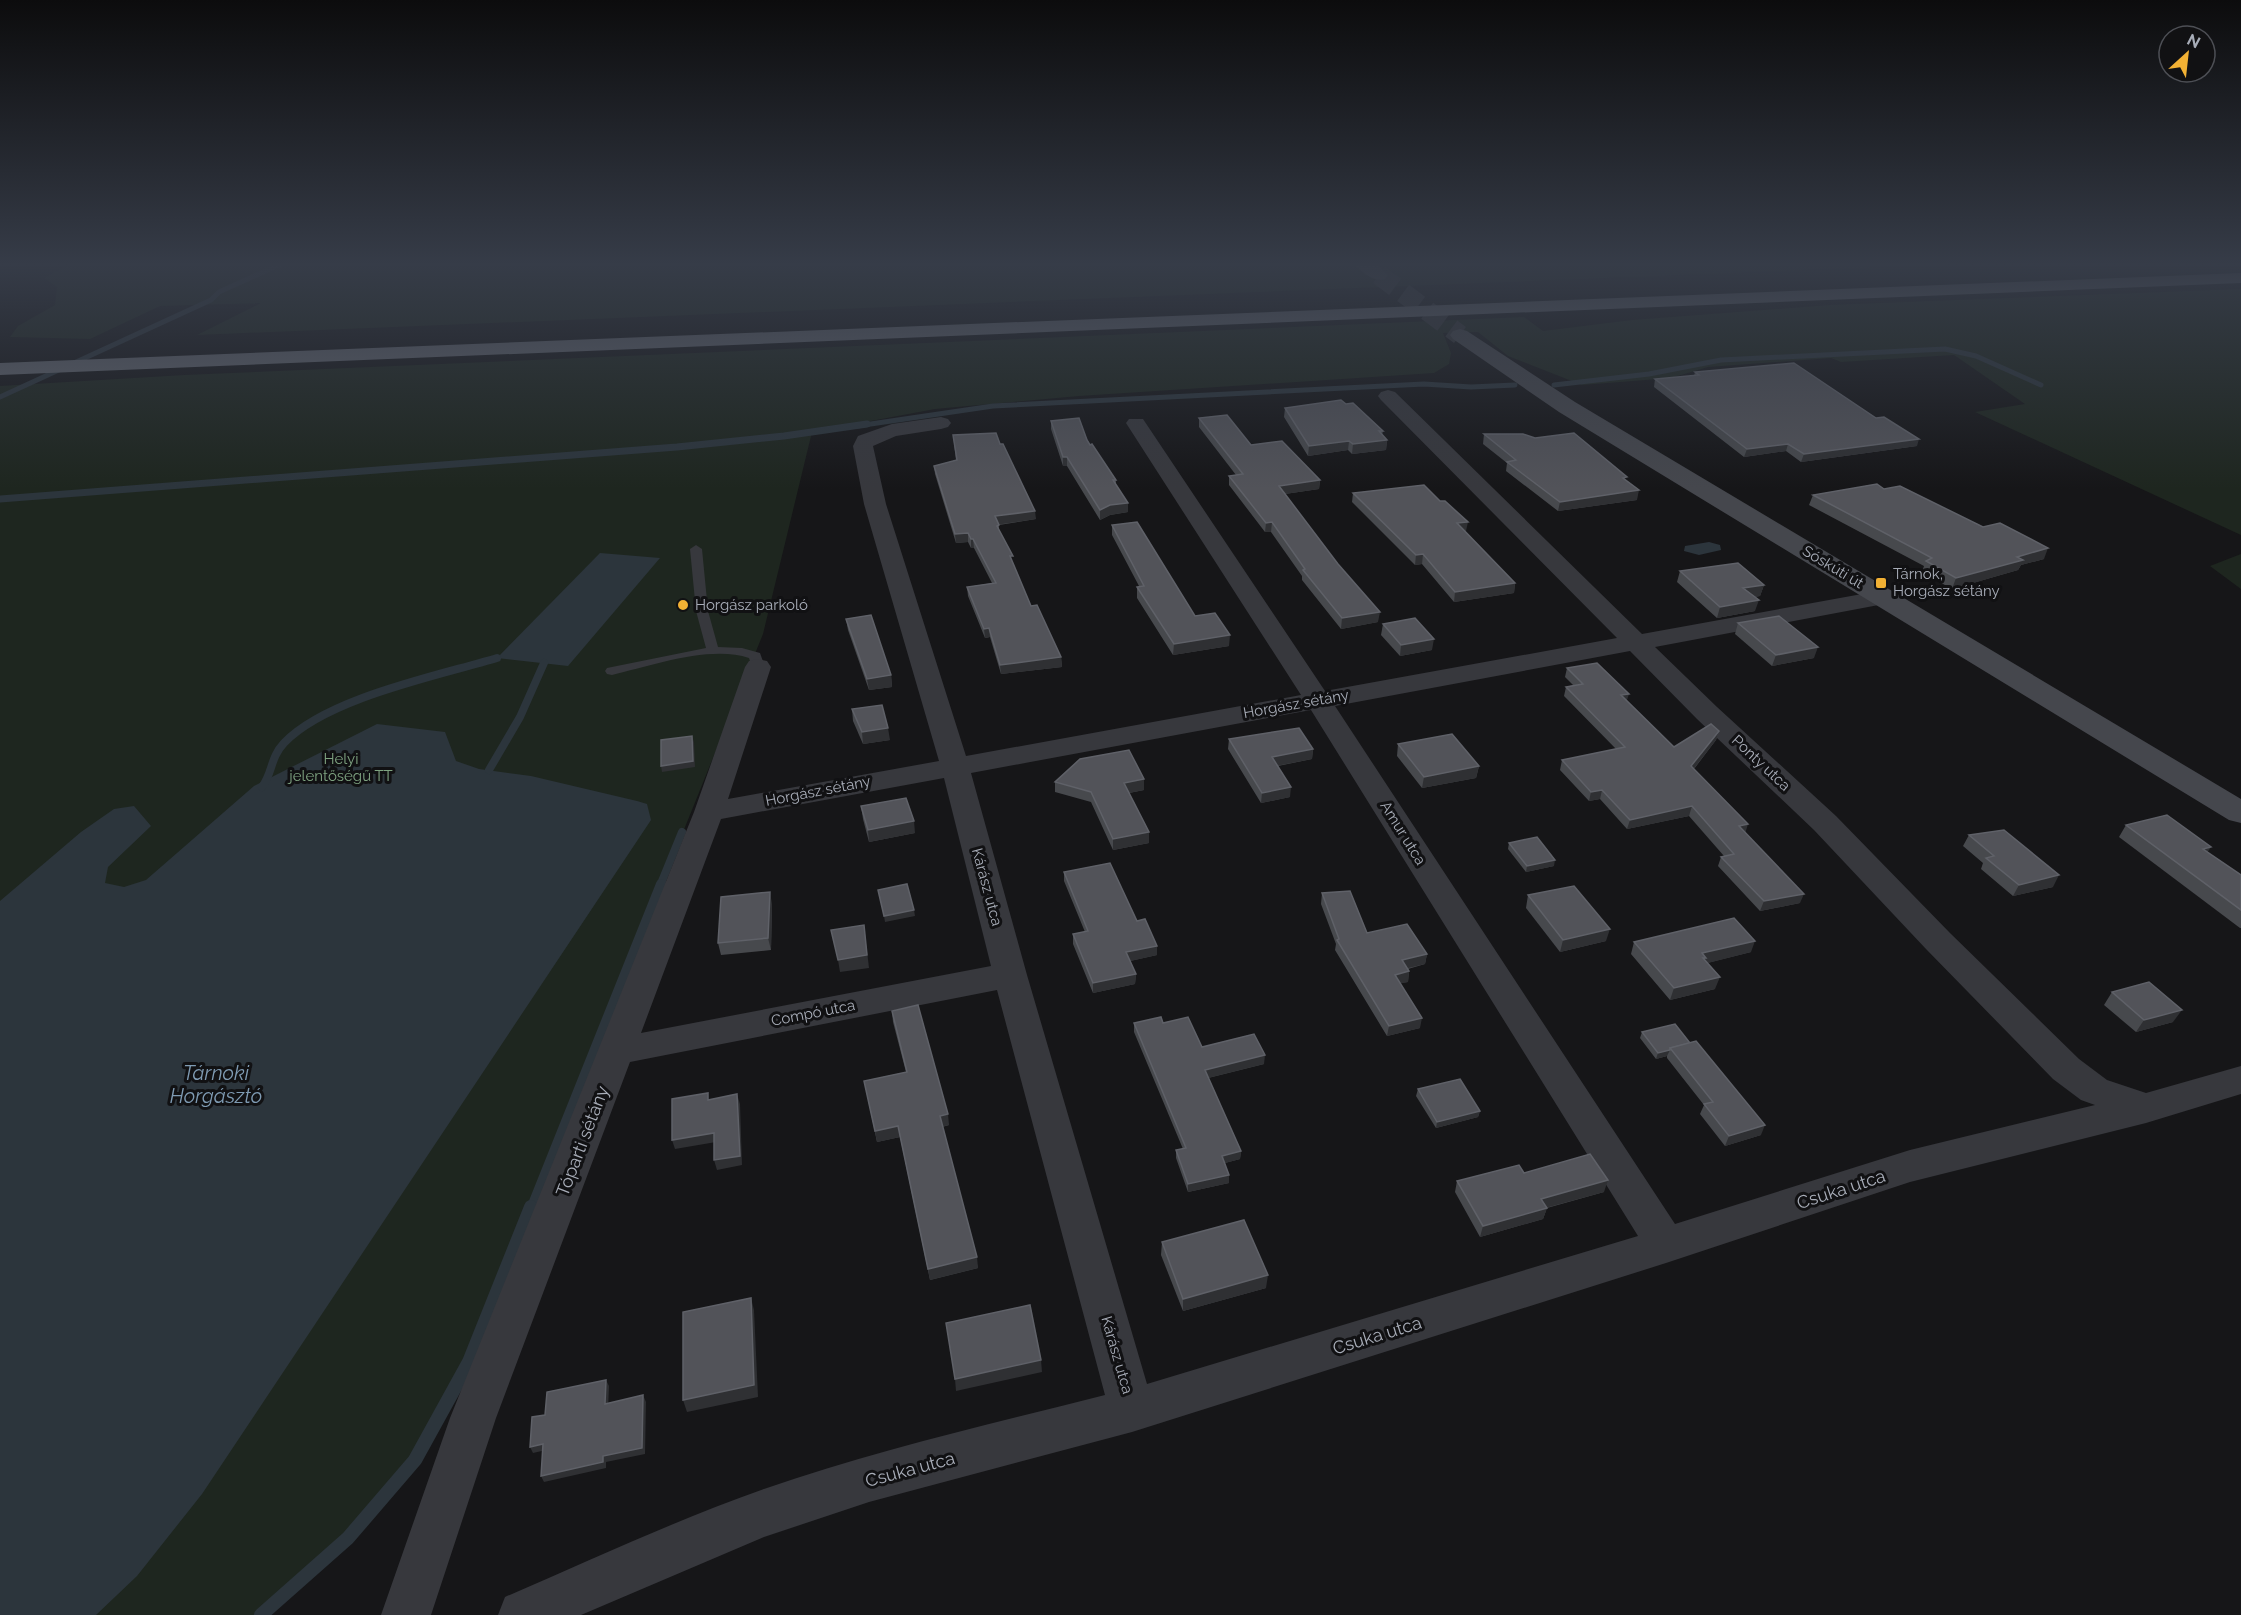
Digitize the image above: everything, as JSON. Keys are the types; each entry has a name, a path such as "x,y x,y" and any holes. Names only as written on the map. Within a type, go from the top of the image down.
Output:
{"highway":[{"path":"0,352 331,338"},
{"path":"0,369 742,338"}],"main road":[{"name":"Sóskúti út","path":"1465,338 1567,407 2241,813"}],"street":[{"name":"Ponty utca","path":"1388,396 1707,712 1825,823 1938,941 2066,1069 2094,1090 2146,1108"},
{"name":"Kárász utca","path":"941,423 879,433 865,440 863,446 875,504 955,766 1010,975 1132,1410"},
{"name":"Amur utca","path":"1136,423 1318,700 1666,1245"},
{"name":"Horgász sétány","path":"709,812 1884,597"},
{"name":"Tóparti sétány","path":"406,1615 473,1418 709,812 758,667"},
{"name":"Compó utca","path":"617,1051 1010,975"},
{"name":"Csuka utca","path":"523,1615 678,1547 764,1514 869,1479 1132,1410 1666,1245 1910,1166 2146,1108 2241,1080"}],"lane":[{"path":"696,549 702,611 713,651"},
{"path":"612,671 713,651 747,652 755,656 758,667"}],"green space":[{"name":"Helyi jelentőségű TT","path":"1030,338 1445,338 1451,353 1449,364 1434,373 1079,396 935,409 812,432 763,634 469,1362 415,1460 348,1538 261,1615 0,1615 0,386 184,375"},
{"name":"Helyi jelentőségű TT","path":"1486,338 2241,338 2241,535 1975,412 2025,404 1954,355 1841,362 1831,358 1708,367 1671,378 1582,385 1508,356"},
{"path":"2241,554 2241,589 2210,566"}],"water":[{"path":"1709,542 1720,545 1721,550 1699,555 1684,551 1685,546"},
{"path":"600,553 660,558 568,666 497,658"},
{"name":"Tárnoki Horgásztó","path":"377,724 445,732 456,761 479,769 531,776 647,804 651,820 202,1494 137,1576 96,1615 0,1615 0,901 81,832 114,809 134,806 151,826 108,867 105,883 124,887 146,880 254,786"}],"building":[{"path":"1794,363 1876,418 1884,417 1919,439 1804,454 1788,444 1747,449 1655,379 1699,375 1695,372"},
{"path":"1341,400 1346,404 1353,403 1383,431 1379,431 1387,440 1353,444 1349,441 1309,446 1285,408"},
{"path":"1227,415 1251,445 1282,441 1320,480 1279,486 1338,564 1380,612 1342,618 1303,570 1305,569 1272,522 1266,523 1229,476 1243,474 1199,418"},
{"path":"1079,418 1087,440 1116,480 1113,480 1128,503 1110,505 1100,510 1067,457 1063,457 1051,421"},
{"path":"996,433 1035,511 995,516 999,525 997,526 1013,556 1010,556 1031,606 1037,605 1061,657 1000,665 989,628 984,629 967,587 996,583 968,533 955,534 934,466 957,460 953,435"},
{"path":"1574,433 1627,477 1623,478 1639,490 1560,502 1507,462 1516,460 1484,434 1523,434 1535,438"},
{"path":"1877,484 1884,489 1900,486 1983,527 2000,523 2048,548 2017,557 2023,560 1956,578 1926,561 1932,558 1813,495"},
{"path":"1424,485 1440,501 1445,501 1468,522 1457,523 1515,583 1455,592 1423,554 1416,555 1353,493"},
{"path":"1137,522 1195,616 1215,613 1230,635 1174,644 1137,587 1144,586 1112,525"},
{"path":"1738,563 1764,585 1743,588 1759,600 1720,607 1680,571"},
{"path":"871,615 891,675 867,679 846,619"},
{"path":"1779,616 1818,647 1776,655 1738,623"},
{"path":"1415,618 1434,639 1401,645 1383,624"},
{"path":"1597,663 1629,694 1621,695 1674,747 1711,724 1719,731 1691,766 1748,824 1739,826 1804,894 1764,901 1721,857 1734,854 1692,806 1630,820 1602,790 1591,792 1562,760 1625,747 1566,687 1583,684 1567,668"},
{"path":"882,705 888,728 862,732 852,709"},
{"path":"1299,728 1313,749 1272,757 1291,787 1262,793 1229,739"},
{"path":"1452,734 1479,766 1424,777 1398,744"},
{"path":"692,736 693,761 661,766 661,740"},
{"path":"1129,750 1144,779 1124,783 1149,832 1113,839 1091,792 1055,782 1080,759"},
{"path":"906,798 914,821 868,830 861,806"},
{"path":"2167,815 2211,847 2203,849 2241,875 2241,910 2126,825"},
{"path":"2004,830 2059,875 2019,885 1986,858 1994,856 1969,835"},
{"path":"1537,837 1555,860 1527,866 1509,843"},
{"path":"1110,863 1137,921 1145,919 1157,946 1126,952 1136,974 1093,983 1073,934 1088,931 1064,872"},
{"path":"907,884 914,910 884,916 878,890"},
{"path":"1574,886 1610,929 1563,940 1528,895"},
{"path":"1350,891 1367,933 1407,924 1427,954 1402,960 1409,971 1395,975 1422,1018 1389,1026 1337,940 1339,939 1322,893"},
{"path":"770,892 768,938 718,943 721,897"},
{"path":"1734,918 1755,941 1702,953 1706,958 1703,958 1720,977 1674,988 1634,942"},
{"path":"864,925 867,955 838,960 831,930"},
{"path":"2149,982 2182,1010 2144,1020 2112,992"},
{"path":"918,1005 948,1114 940,1116 977,1257 928,1269 898,1126 875,1131 864,1081 907,1072 892,1011"},
{"path":"1161,1017 1163,1023 1188,1017 1202,1047 1254,1034 1265,1055 1205,1070 1241,1151 1222,1156 1229,1175 1188,1184 1176,1150 1186,1148 1134,1023"},
{"path":"1675,1024 1690,1043 1658,1053 1642,1032"},
{"path":"1696,1041 1765,1125 1729,1136 1704,1104 1713,1102 1670,1048"},
{"path":"1460,1079 1480,1111 1437,1122 1418,1089"},
{"path":"708,1093 708,1100 737,1094 740,1156 714,1160 714,1133 672,1140 672,1099"},
{"path":"1590,1154 1608,1180 1541,1199 1547,1208 1483,1226 1457,1181 1519,1165 1524,1173"},
{"path":"1244,1220 1268,1275 1183,1299 1162,1242"},
{"path":"751,1298 754,1385 683,1400 683,1312"},
{"path":"1030,1305 1041,1360 955,1379 946,1323"},
{"path":"606,1380 605,1404 643,1395 642,1448 603,1456 603,1462 541,1476 543,1444 530,1447 532,1417 545,1415 547,1392"}],"waterway":[{"path":"0,397 128,338"},
{"path":"1554,385 1649,374 1721,360 1945,349 1976,356 2041,385"},
{"path":"857,426 993,406 1424,384 1471,387 1515,385"},
{"path":"0,499 677,447 784,436 867,424"},
{"path":"262,787 276,754 284,743 303,727 327,713 384,690 497,658"},
{"path":"489,770 520,717 544,663"},
{"path":"660,886 682,832"},
{"path":"531,1209 661,884"},
{"path":"261,1615 348,1538 415,1460 469,1362 531,1207"}],"place":[{"name":"Tárnok, Horgász sétány","path":"1881,583"},
{"name":"Horgász parkoló","path":"683,605"}]}
